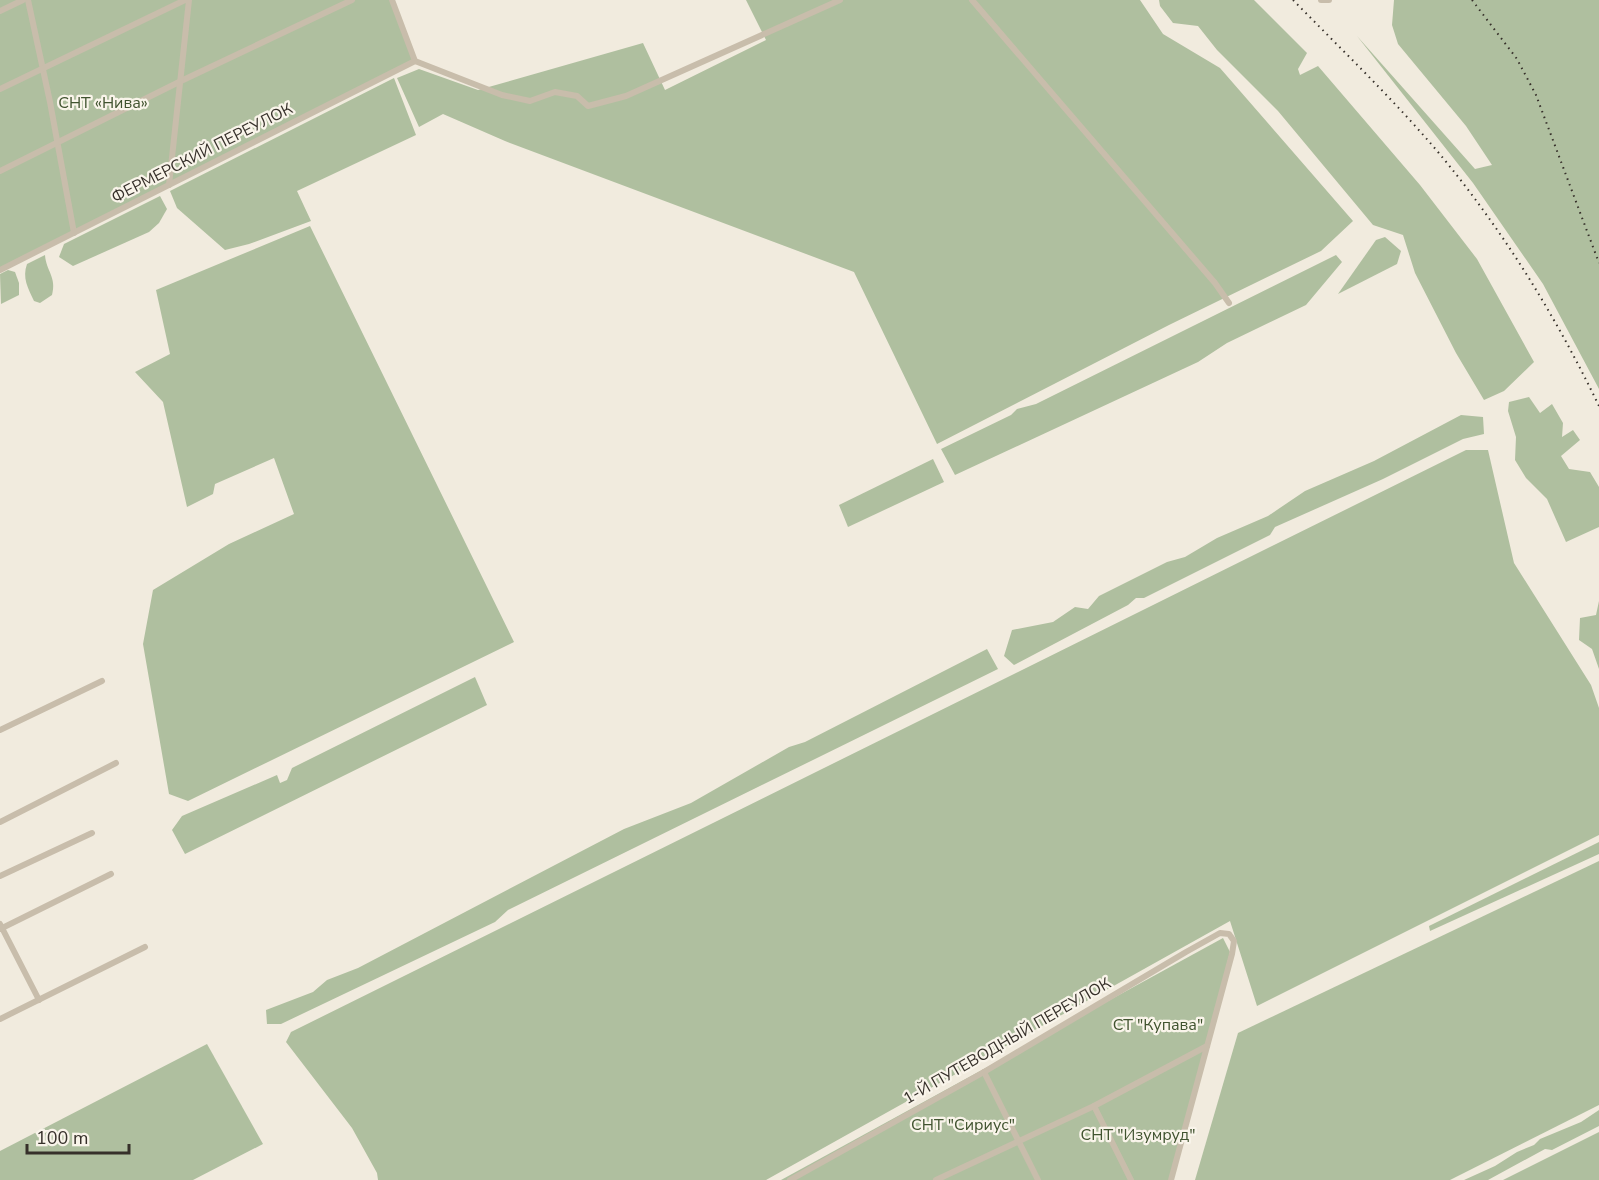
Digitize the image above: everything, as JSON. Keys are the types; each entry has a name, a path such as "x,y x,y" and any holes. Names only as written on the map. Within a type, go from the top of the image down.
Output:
{"street":[{"path":"0,11 22,0"},
{"path":"28,0 74,233"},
{"path":"0,88 188,0 169,185"},
{"path":"0,171 57,141 352,0"},
{"path":"392,0 416,61 502,95 530,101 555,92 578,96 588,106 626,96 840,0"},
{"path":"972,0 1215,283 1229,303"},
{"path":"1321,0 1329,0"},
{"name":"ФЕРМЕРСКИЙ ПЕРЕУЛОК","path":"0,270 416,61"},
{"path":"0,730 102,681"},
{"path":"0,822 116,763"},
{"path":"0,876 92,833"},
{"path":"39,1000 1,927 111,874"},
{"name":"1-Й ПУТЕВОДНЫЙ ПЕРЕУЛОК","path":"790,1180 984,1072 1220,933 1229,934 1234,941 1207,1046"},
{"path":"0,1019 145,947"},
{"path":"936,1180 1094,1106 1207,1046"},
{"path":"1171,1180 1207,1046"},
{"path":"984,1072 1038,1180"},
{"path":"1094,1106 1131,1180"},
{"path":"952,1172 956,1180"}],"green space":[{"name":"СНТ «Нива»","path":"0,0 394,0 415,61 0,269"},
{"path":"746,0 1140,0 1163,34 1220,68 1353,221 1321,251 1169,325 937,444 854,272 505,141 443,114 419,127 397,78 419,69 478,90 643,43 665,90 766,40"},
{"path":"1159,0 1254,0 1307,53 1298,69 1300,75 1318,66 1420,185 1477,259 1534,362 1504,391 1484,400 1456,353 1415,273 1403,235 1373,225 1278,111 1217,50 1198,26 1173,23 1160,6"},
{"path":"1394,0 1599,0 1599,389 1543,284 1473,183 1357,36 1475,169 1492,165 1466,126 1398,44 1392,25"},
{"path":"394,78 416,135 297,191 311,221 249,244 225,250 177,208 170,191"},
{"path":"160,196 167,209 159,223 149,232 73,266 59,257 64,244"},
{"path":"310,226 514,642 188,801 169,794 143,644 153,590 229,544 294,514 274,458 215,484 213,494 187,507 163,402 135,372 170,354 156,290"},
{"path":"1385,237 1401,251 1397,264 1338,294 1376,240"},
{"path":"45,255 53,289 52,295 40,303 34,301 25,278 27,264"},
{"path":"1336,255 1342,262 1306,305 1227,343 1198,362 955,475 941,449 1011,415 1017,409 1036,404"},
{"path":"8,270 15,272 19,283 19,295 1,304 0,274"},
{"path":"1529,397 1540,413 1552,404 1563,423 1562,437 1573,430 1580,440 1561,456 1569,469 1590,472 1599,487 1599,527 1566,542 1547,499 1526,478 1515,460 1516,437 1508,411 1509,402"},
{"path":"1461,415 1483,417 1484,434 1463,439 1383,479 1275,527 1270,535 1144,598 1136,598 1128,605 1014,665 1004,656 1012,630 1053,622 1075,607 1088,609 1099,596 1167,562 1185,557 1217,538 1268,516 1305,491 1374,461"},
{"path":"1466,450 1488,450 1514,563 1591,685 1599,708 1599,835 1257,1006 1230,921 766,1180 378,1180 377,1173 352,1128 286,1042 291,1032"},
{"path":"933,459 944,482 848,527 839,505"},
{"path":"1599,601 1599,669 1592,649 1579,640 1580,618 1596,615"},
{"path":"987,649 998,669 508,910 495,922 281,1024 267,1024 266,1010 313,992 327,980 358,968 624,829 691,803 789,747 805,742"},
{"path":"475,677 487,705 185,854 172,830 182,816 277,775 280,783 287,780 292,768"},
{"path":"1599,842 1599,854 1430,931 1429,926"},
{"path":"1599,861 1599,1105 1450,1180 1195,1180 1238,1033"},
{"path":"1223,938 1230,952 1172,1180 781,1180"},
{"path":"207,1044 263,1144 193,1180 0,1180 0,1151"},
{"path":"1599,1110 1599,1126 1552,1150 1545,1149 1488,1180 1464,1180 1534,1145 1540,1139 1581,1122"},
{"path":"1599,1132 1599,1180 1503,1180"}],"railway":[{"path":"1293,0 1403,113 1462,182 1506,243 1546,306 1599,406"},
{"path":"1472,0 1517,59 1536,95 1599,263"}],"park label":[{"name":"СТ \"Купава\"","path":"1158,1025"},
{"name":"СНТ \"Сириус\"","path":"963,1125"},
{"name":"СНТ \"Изумруд\"","path":"1138,1135"}]}
